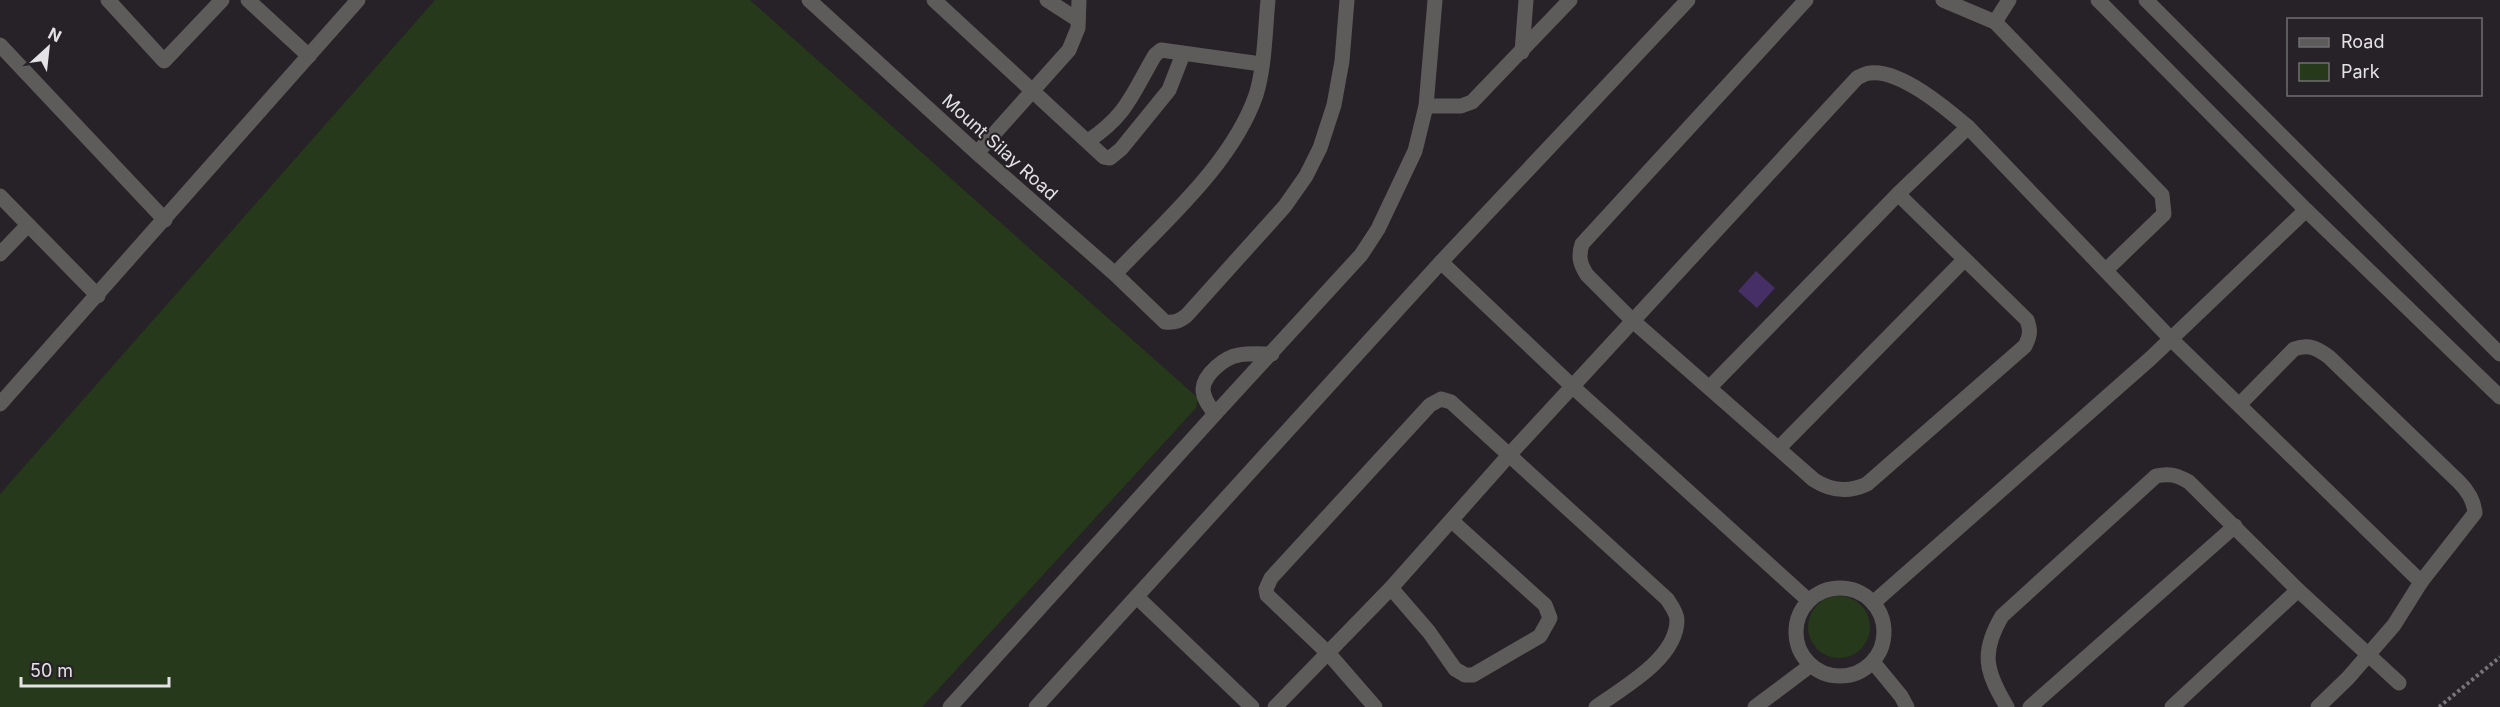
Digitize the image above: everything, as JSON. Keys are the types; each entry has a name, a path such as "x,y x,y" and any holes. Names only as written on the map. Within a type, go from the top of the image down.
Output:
{"street":[{"path":"108,0 164,61 222,0"},
{"path":"248,0 309,56"},
{"path":"0,404 358,0"},
{"name":"Mount Silay Road","path":"809,0 976,153 1115,274 1165,322 1180,321 1187,315 1285,206 1306,176 1320,148 1334,105 1342,61 1347,0"},
{"path":"934,0 1104,157 1110,158 1116,154 1169,90 1183,54"},
{"path":"1047,0 1078,20"},
{"path":"976,153 1069,50 1078,28 1079,0"},
{"path":"1115,274 1205,178 1236,138 1257,93 1268,0"},
{"path":"950,707 1361,255 1378,229 1415,151 1426,106 1435,0"},
{"path":"1522,52 1526,0"},
{"path":"1426,106 1461,106 1472,102 1570,0"},
{"path":"1036,707 1441,262 1688,0"},
{"path":"1806,0 1582,244 1578,255 1587,275 1633,321 1814,480 1823,486 1838,490 1856,489 1867,484 2025,346 2030,338 2027,320 1898,194"},
{"path":"1943,0 1995,22 2162,195 2164,214 2106,270"},
{"path":"1995,22 2009,0"},
{"path":"2098,0 2306,210 2500,397"},
{"path":"2146,0 2500,354"},
{"path":"0,45 165,220"},
{"path":"1089,141 1120,116 1133,98 1155,55 1161,50 1261,64"},
{"path":"1275,707 1329,654 1857,78 1870,73 1884,74 1909,84 1940,102 1968,127 2171,339 2421,582"},
{"path":"1710,387 1898,194 1968,127"},
{"path":"0,196 98,296"},
{"path":"1873,603 2171,339 2306,210"},
{"path":"0,254 28,225"},
{"path":"1779,448 1964,260"},
{"path":"1441,262 1573,387 1808,600"},
{"path":"2240,404 2294,349 2302,346 2315,347 2329,357 2459,482 2468,491 2474,504 2475,513 2421,582 2394,625 2318,707"},
{"path":"1215,414 1205,400 1203,388 1224,359 1238,355 1272,354"},
{"path":"1376,707 1329,654 1267,595 1266,589 1271,578 1430,405 1441,399 1451,402 1510,454 1667,599 1677,619 1673,641 1662,657 1596,707"},
{"path":"2007,707 1987,663 1995,628 2002,616 2156,476 2167,473 2189,482 2298,590 2399,684"},
{"path":"1390,588 1429,632 1455,669 1465,675 1473,675 1540,636 1550,618 1545,605 1452,521"},
{"path":"2030,707 2235,526"},
{"path":"1836,587 1856,591 1873,603 1883,621 1884,632 1879,653 1873,662 1866,668 1848,676 1828,675 1810,665 1800,651 1795,633 1796,621 1808,600 1816,594 1836,587"},
{"path":"2172,707 2298,590"},
{"path":"1137,597 1252,707"},
{"path":"1873,662 1901,696 1907,707"},
{"path":"1755,707 1810,665"}],"path":[{"path":"2439,707 2500,657"}],"green space":[{"path":"435,0 750,0 1198,398 1196,408 922,707 0,707 0,494"},
{"path":"1833,596 1845,596 1861,605 1868,615 1870,627 1868,639 1861,649 1845,658 1833,658 1822,653 1813,644 1808,633 1808,621 1813,610 1822,601"}],"building":[{"path":"1756,271 1775,288 1757,308 1738,291"}]}
